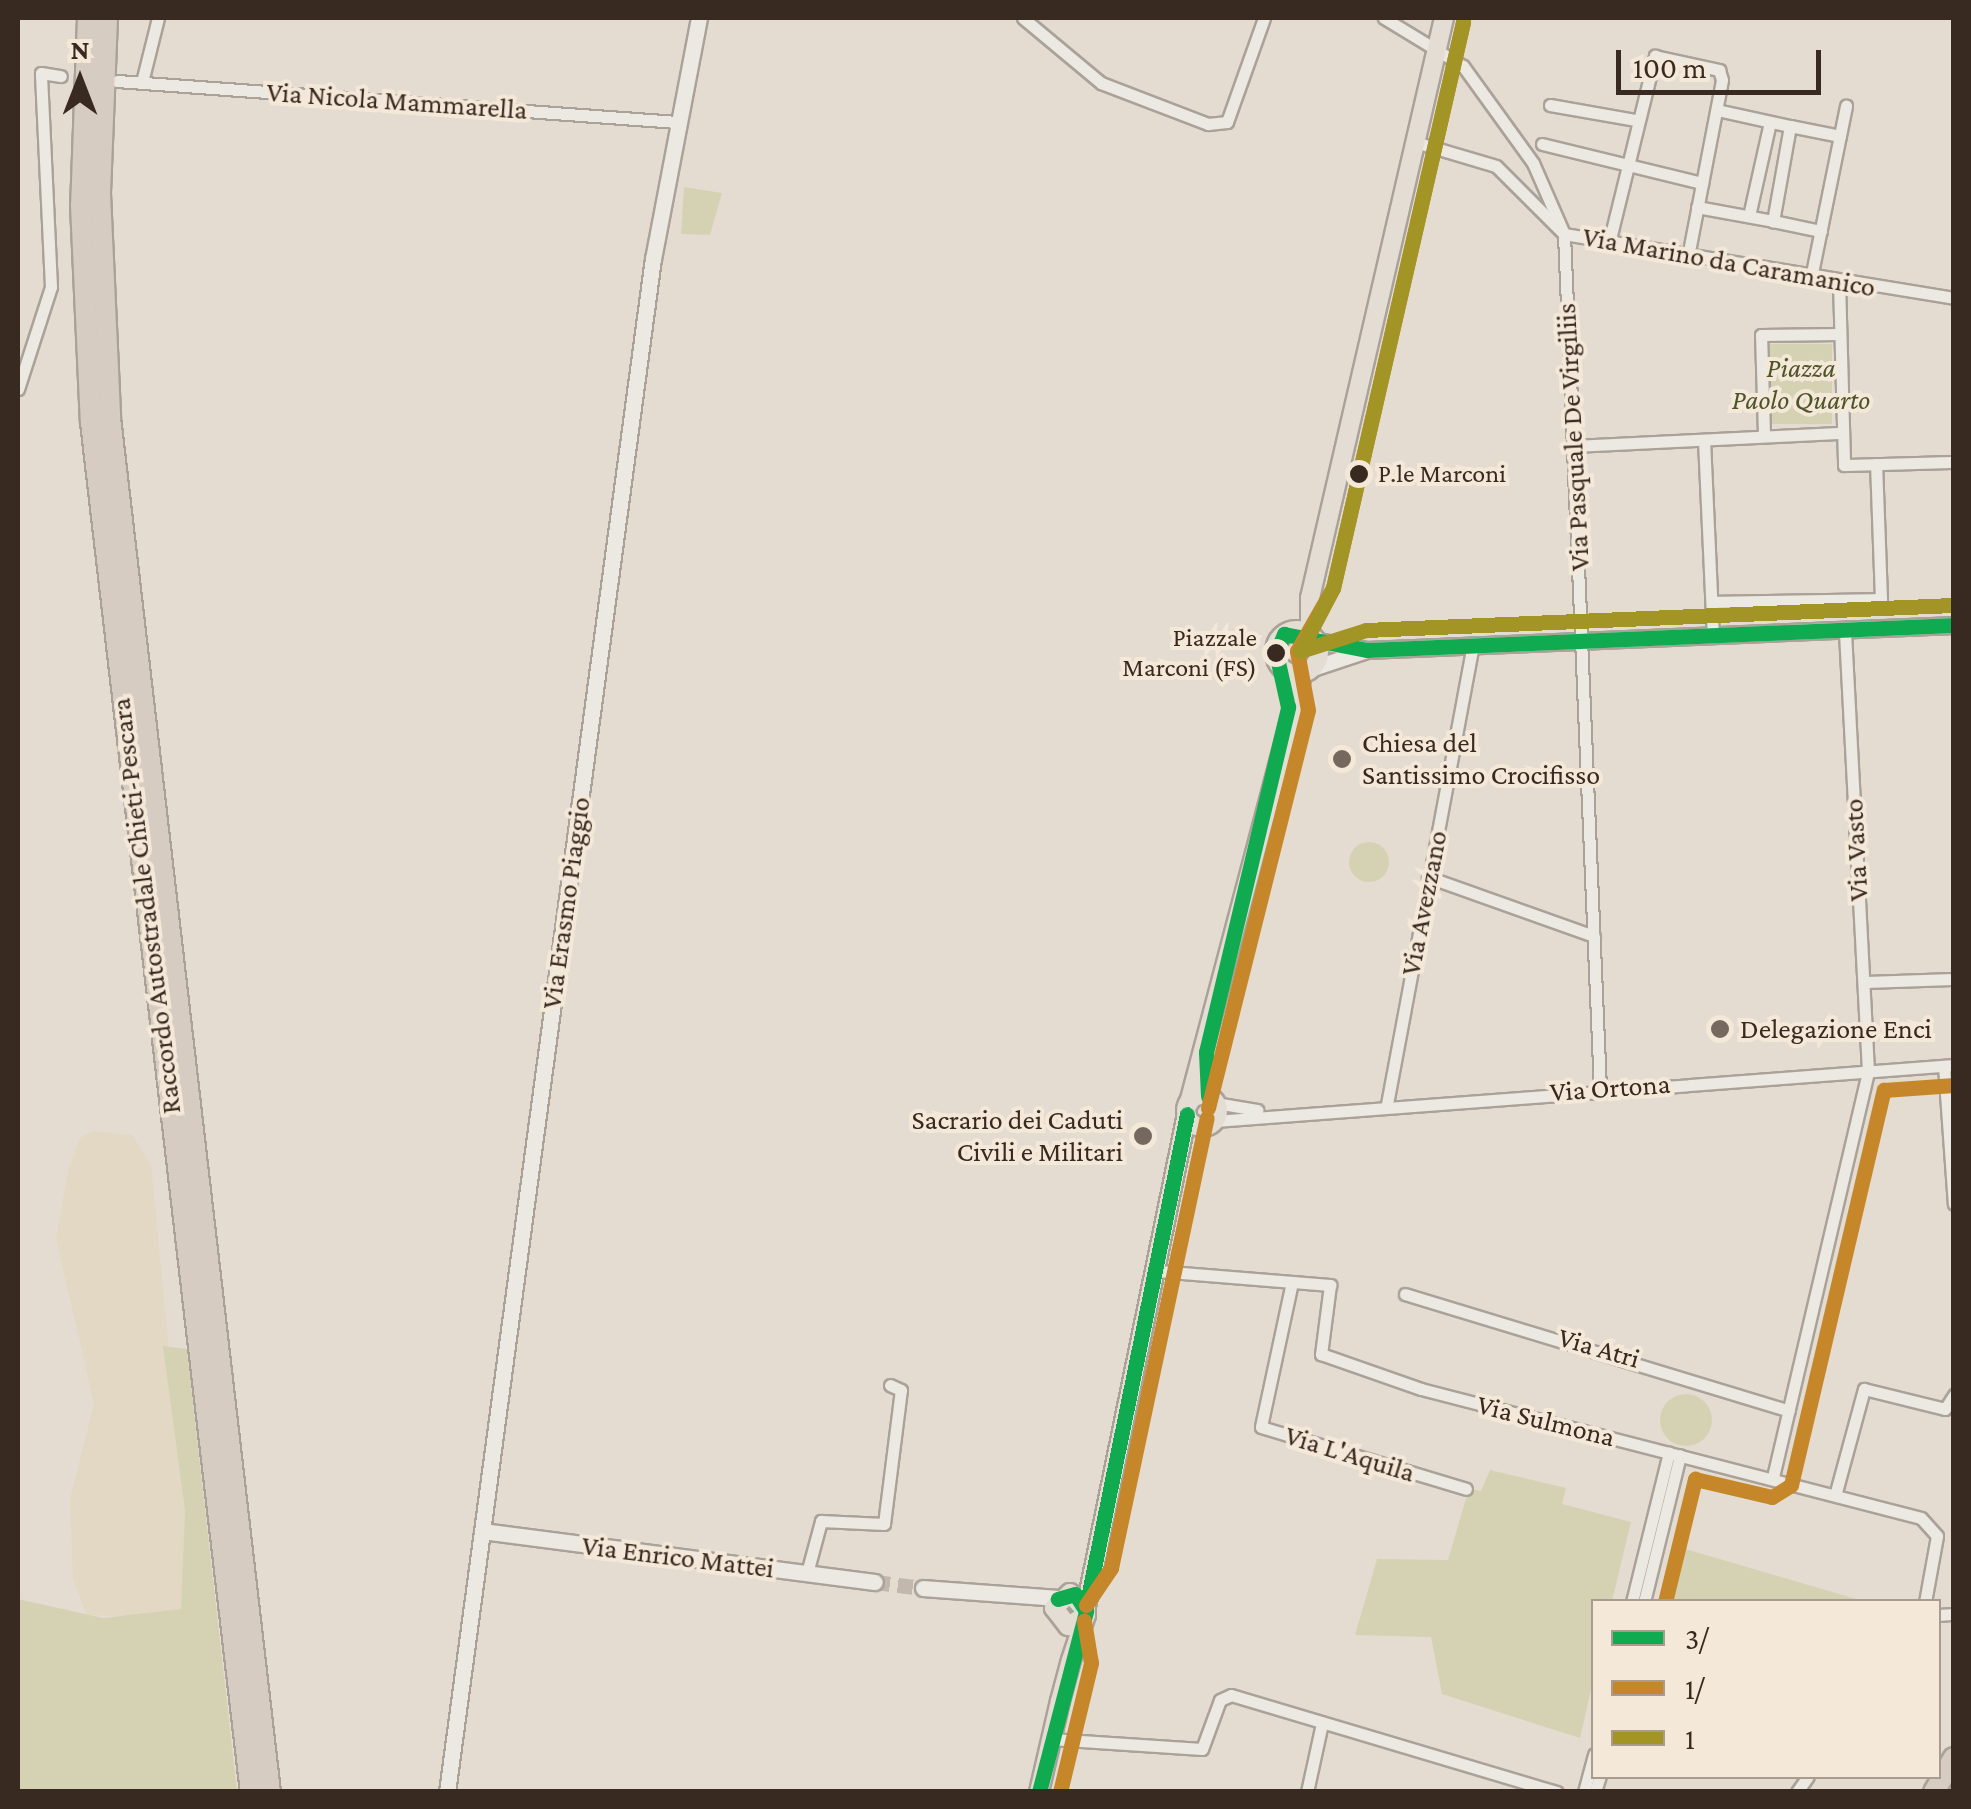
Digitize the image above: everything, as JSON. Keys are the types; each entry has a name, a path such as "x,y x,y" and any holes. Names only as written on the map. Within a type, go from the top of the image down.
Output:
{"highway":[{"name":"Raccordo Autostradale Chieti-Pescara","path":"88,18 81,206 94,455 266,1790"},
{"name":"Raccordo Autostradale Chieti-Pescara","path":"107,18 100,194 110,418 266,1790"},
{"path":"1934,1792 1953,1758"}],"main road":[{"path":"1039,1792 1070,1660 1086,1611 1090,1569 1184,1157 1203,1110 1204,1064 1444,18"},
{"path":"1295,669 1276,648 1302,634"},
{"path":"1070,1660 1062,1607 1090,1569"},
{"path":"1062,1607 1086,1611"},
{"path":"1062,1607 1086,1611"}],"street":[{"path":"142,82 158,18"},
{"name":"Via Erasmo Piaggio","path":"447,1792 676,122 699,18"},
{"path":"1022,18 1101,83 1208,124 1227,122 1264,18"},
{"path":"1384,18 1463,66 1520,141 1564,234"},
{"path":"1609,243 1635,120 1655,56 1719,70 1722,80 1688,258"},
{"path":"18,389 51,287 42,73 61,76"},
{"name":"Via Nicola Mammarella","path":"117,81 676,122"},
{"path":"1550,105 1635,120"},
{"path":"1811,278 1846,106"},
{"path":"1718,110 1840,136"},
{"path":"1750,216 1770,122"},
{"path":"1773,221 1790,126"},
{"name":"Via Marino da Caramanico","path":"1416,142 1496,166 1564,234 1688,258 1954,298"},
{"path":"1542,144 1702,183"},
{"path":"1697,207 1821,230"},
{"name":"Via Pasquale De Virgiliis","path":"1564,234 1600,1089"},
{"path":"1839,282 1844,465 1954,462"},
{"path":"1764,434 1761,335 1840,334"},
{"path":"1574,446 1843,432"},
{"path":"1704,440 1713,635"},
{"path":"1712,602 1881,598 1876,464"},
{"path":"1295,669 1368,650 1954,625"},
{"name":"Via Vasto","path":"1773,1477 1868,1071 1844,629"},
{"path":"1302,634 1368,650"},
{"name":"Via Avezzano","path":"1387,1104 1472,644"},
{"path":"1428,877 1594,936"},
{"path":"1864,982 1954,978"},
{"path":"1949,1065 1954,1204"},
{"name":"Via Ortona","path":"1203,1110 1266,1112 1949,1065"},
{"name":"Via Sulmona","path":"1157,1271 1330,1285 1321,1354 1674,1453 1896,1508 1937,1536 1926,1599"},
{"name":"Via L'Aquila","path":"1292,1282 1261,1427 1466,1489"},
{"name":"Via Atri","path":"1405,1294 1789,1411"},
{"path":"807,1573 821,1521 884,1524 901,1390 890,1385"},
{"path":"1836,1492 1864,1389 1945,1409 1954,1396"},
{"path":"1633,1599 1674,1453"},
{"path":"1645,1599 1674,1453"},
{"name":"Via Enrico Mattei","path":"482,1531 875,1582"},
{"path":"923,1588 1062,1607"},
{"path":"1050,1739 1202,1749 1220,1700 1231,1695 1557,1792"},
{"path":"1307,1792 1322,1723"},
{"path":"1584,1792 1591,1765"}],"shaded area":[{"path":"93,1131 132,1135 151,1165 185,1510 181,1609 153,1618 87,1615 73,1580 70,1499 94,1404 56,1238 69,1167 80,1138"}],"green space":[{"path":"684,187 722,193 710,235 681,234"},
{"name":"Piazza Paolo Quarto","path":"1769,344 1832,344 1832,424 1769,424"},
{"path":"1369,842 1383,848 1389,862 1383,876 1369,882 1355,876 1349,862 1355,848"},
{"path":"163,1346 187,1349 237,1791 18,1791 18,1599 103,1618 181,1609 185,1510"},
{"path":"1686,1394 1705,1401 1712,1420 1705,1439 1686,1446 1667,1439 1660,1420 1667,1401"},
{"path":"1490,1470 1566,1488 1562,1504 1631,1522 1612,1599 1591,1599 1591,1690 1580,1738 1442,1694 1431,1637 1355,1635 1377,1559 1448,1560 1469,1488 1481,1491"},
{"path":"1672,1545 1856,1599 1659,1599"}],"tunnel":[{"path":"875,1582 923,1588"}],"transit line":[{"name":"1/","path":"1208,1108 1308,710 1297,651 1333,588 1463,22"},
{"name":"1","path":"1463,22 1333,588 1300,651 1366,630 1953,605"},
{"name":"3/","path":"1208,1096 1206,1052 1288,707 1276,653 1284,634 1367,650 1954,625"},
{"name":"1/","path":"1666,1599 1695,1479 1772,1497 1791,1485 1884,1090 1954,1085"},
{"name":"3/","path":"1086,1607 1187,1114"},
{"name":"1/","path":"1086,1605 1111,1568 1207,1118"},
{"name":"3/","path":"1039,1792 1086,1611 1075,1594 1058,1599"},
{"name":"1/","path":"1060,1792 1091,1663 1084,1621"}],"place":[{"name":"P.le Marconi","path":"1359,474"},
{"name":"Piazzale Marconi (FS)","path":"1276,653"},
{"name":"Chiesa del Santissimo Crocifisso","path":"1342,759"},
{"name":"Delegazione Enci","path":"1720,1029"},
{"name":"Sacrario dei Caduti Civili e Militari","path":"1143,1136"}]}
